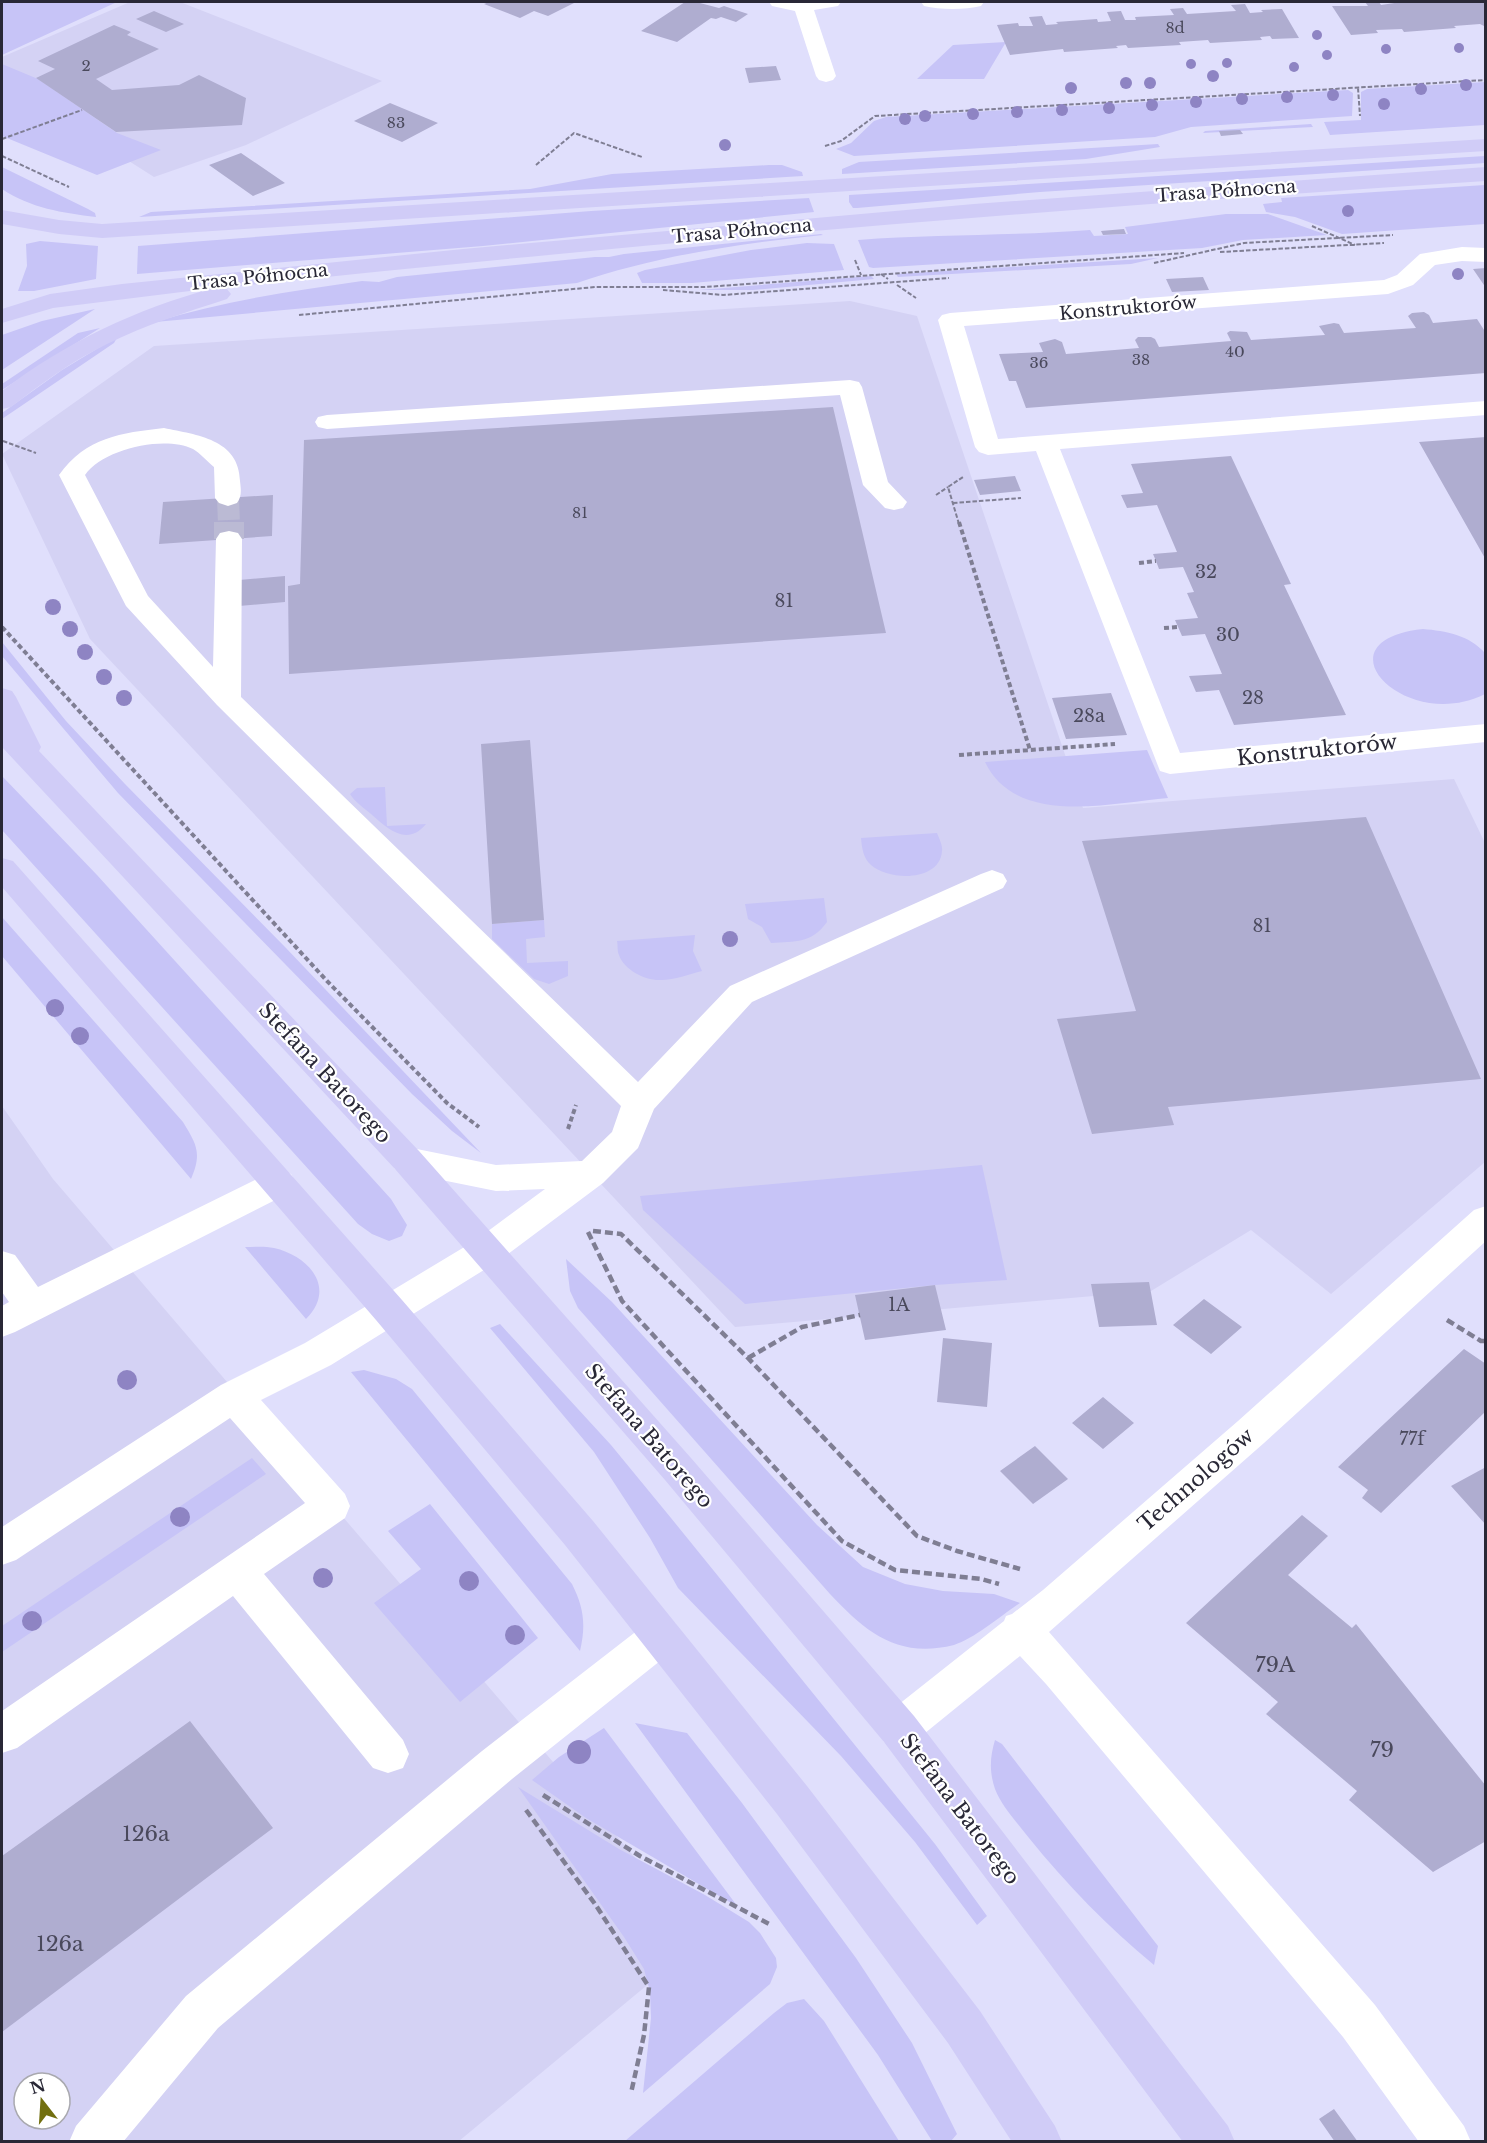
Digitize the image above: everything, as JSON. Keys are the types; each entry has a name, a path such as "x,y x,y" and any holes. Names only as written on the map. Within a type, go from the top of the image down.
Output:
{"main road":[{"name":"Trasa Północna","path":"2,217 59,227 102,231 1485,145"},
{"name":"Trasa Północna","path":"2,316 50,301 101,293 839,221 1245,189 1485,174"},
{"path":"2,402 56,363 119,330 226,292 307,272"},
{"name":"Stefana Batorego","path":"2,697 39,770"},
{"name":"Stefana Batorego","path":"2,730 407,1160 488,1250 898,1729 1212,2142"},
{"path":"2,868 279,1183 579,1533 792,1800 964,2027 1039,2142"}],"street":[{"path":"779,2 803,6 831,2"},
{"path":"931,2 975,2"},
{"path":"803,6 826,76"},
{"name":"Konstruktorów","path":"988,447 950,320 1388,287 1405,280 1428,259 1462,254 1485,255"},
{"path":"327,422 850,387 876,485 894,502"},
{"path":"988,447 1485,408"},
{"path":"228,498 226,465 201,443 164,436 123,440 81,462 72,475 136,600 227,699 639,1103"},
{"name":"Konstruktorów","path":"1045,442 1170,764 1485,733"},
{"path":"227,699 229,539"},
{"path":"2,1548 234,1396 318,1354 488,1250 591,1174 626,1138 639,1103 741,994 992,881"},
{"path":"407,1160 496,1178 591,1174"},
{"path":"2,1265 16,1315 279,1183"},
{"name":"Technologów","path":"898,1729 1020,1629 1057,1602 1485,1220"},
{"path":"2,1734 331,1506 234,1396"},
{"path":"237,1571 388,1754"},
{"path":"1020,1629 1066,1677 1359,2021 1448,2142"},
{"path":"92,2142 202,2012 497,1765 661,1636"}],"path":[{"path":"821,147 841,141 874,116 1485,80"},
{"path":"2,139 82,110"},
{"path":"533,168 574,133 649,158"},
{"path":"2,156 77,191"},
{"path":"1152,263 1244,243 1403,234"},
{"path":"1220,252 1391,243"},
{"path":"298,315 595,287 705,287 1184,253"},
{"path":"854,258 861,275"},
{"path":"880,273 888,279"},
{"path":"639,287 723,295 959,278"},
{"path":"11,444 38,454"},
{"path":"988,447 990,458 948,487 1030,750"},
{"path":"953,503 1066,494"},
{"path":"2,627 343,997 447,1103 513,1152 536,1177"},
{"path":"959,755 1161,740"},
{"path":"1010,1587 981,1579 895,1570 842,1541 622,1301 588,1231 621,1234 748,1358 917,1536 957,1551 1021,1569"},
{"path":"748,1358 802,1327 860,1315"},
{"path":"1442,1317 1481,1341 1485,1341"},
{"path":"497,1765 640,1856 771,1924"},
{"path":"497,1765 519,1801 595,1904 649,1987 644,2035 631,2092"}],"shaded area":[{"path":"2,2 117,2 2,55"},
{"path":"130,2 180,2 382,81 246,145 154,177 110,149 2,67 2,57"},
{"path":"1006,42 984,79 917,79 953,45"},
{"path":"2,64 38,79 117,133 161,150 97,175 2,136"},
{"path":"1485,82 1485,125 1330,135 1324,122 1361,120 1361,92 1367,89"},
{"path":"1348,90 1353,93 1352,116 1191,127 1155,137 854,156 836,149 851,143 874,121 886,117"},
{"path":"1311,124 1313,127 1203,133 1205,131"},
{"path":"1158,144 1160,147 1086,159 842,174 842,169 859,162"},
{"path":"1485,156 1485,163 1040,192 857,208 853,208 849,202 849,195"},
{"path":"782,165 802,172 803,176 139,217 151,212 530,189 612,174"},
{"path":"2,167 88,209 95,213 96,217 47,209 24,201 2,189"},
{"path":"1485,185 1485,224 1342,234 1295,217 1266,212 1263,204 1282,202 1281,198"},
{"path":"809,198 814,212 483,246 137,274 138,246 591,211"},
{"path":"1226,214 1268,214 1327,235 1243,240 1202,248 873,268 869,267 858,240 1090,230 1094,236 1128,234 1125,227"},
{"path":"823,235 761,242 668,258 577,283 155,322 232,302 362,281 379,282 397,277"},
{"path":"40,241 98,246 96,279 34,291 18,291 27,266 26,244"},
{"path":"807,243 834,244 844,270 692,283 642,283 637,273 751,250"},
{"path":"1158,258 1131,264 898,277 896,274"},
{"path":"871,276 874,279 753,290 699,290"},
{"path":"850,301 917,316 1083,808 1454,779 1485,843 1485,1162 1331,1294 1251,1230 1151,1291 735,1327 90,639 2,454 154,346"},
{"path":"95,309 2,370 2,335 42,321"},
{"path":"100,328 2,390 2,384 78,333"},
{"path":"118,336 114,343 2,419 2,413 62,370"},
{"path":"1423,629 1457,635 1472,642 1485,653 1485,694 1455,703 1427,702 1402,694 1384,681 1374,665 1376,650 1391,637"},
{"path":"2,642 66,721 125,784 286,948 481,1153 452,1131 412,1094 118,793 2,656"},
{"path":"1147,750 1168,798 1093,806 1041,803 1019,796 999,782 985,762"},
{"path":"2,776 97,875 391,1199 407,1225 402,1236 389,1241 372,1234 358,1224 2,830"},
{"path":"385,787 387,826 426,824 419,831 405,835 391,830 354,800 350,794 357,788"},
{"path":"937,833 942,849 939,861 933,869 912,876 889,874 879,870 868,862 862,849 861,838"},
{"path":"824,898 827,922 809,938 788,942 771,943 762,927 748,919 745,904"},
{"path":"2,917 183,1122 195,1143 197,1156 191,1179 2,956"},
{"path":"544,920 545,937 526,939 527,963 568,961 568,976 549,984 534,979 492,939 492,924"},
{"path":"695,935 693,951 702,971 677,978 655,980 642,976 626,965 618,952 617,941"},
{"path":"2,1106 53,1179 704,1938 459,2141 2,2141"},
{"path":"982,1165 1007,1280 745,1304 643,1210 640,1196"},
{"path":"245,1247 274,1248 287,1252 308,1266 319,1285 319,1296 315,1307 306,1319"},
{"path":"566,1259 612,1302 817,1525 863,1567 905,1584 943,1591 994,1594 1020,1603 979,1632 954,1645 916,1648 899,1645 870,1631 830,1594 578,1308 570,1291"},
{"path":"500,1324 611,1445 935,1844 987,1916 977,1925 915,1842 841,1756 678,1588 650,1538 594,1452 490,1328"},
{"path":"364,1370 396,1379 412,1389 572,1584 583,1617 580,1651 351,1372"},
{"path":"252,1458 266,1474 2,1652 2,1626"},
{"path":"430,1504 538,1638 460,1702 374,1603 421,1569 388,1531"},
{"path":"635,1723 687,1733 742,1803 856,1958 912,2043 957,2134 951,2141 932,2141 878,2055"},
{"path":"604,1728 738,1907 586,1818 532,1780 559,1757"},
{"path":"995,1740 1002,1744 1158,1946 1154,1965 1104,1921 1073,1889 1006,1808 995,1789 991,1770"},
{"path":"518,1787 619,1849 705,1895 749,1922 760,1933 776,1958 777,1967 770,1984 643,2093 651,2018 650,1992 644,1969"},
{"path":"804,1999 824,2021 899,2141 625,2141 774,2013 787,2003"}],"building":[{"path":"489,2 576,2 548,16 534,11 520,18 484,4"},
{"path":"685,2 696,2 719,8 724,6 748,14 736,22 721,17 711,18 677,42 641,31"},
{"path":"1365,2 1379,2 1381,5 1401,2 1486,2 1486,27 1480,24 1404,32 1402,29 1376,30 1378,33 1351,35 1332,6 1368,6"},
{"path":"1245,4 1250,13 1282,9 1299,38 1272,39 1270,36 1260,37 1262,40 1210,43 1208,40 1179,42 1181,45 1128,48 1126,45 1116,46 1118,48 1064,52 1063,49 1010,55 997,25 1018,23 1019,26 1033,26 1029,17 1042,16 1046,25 1058,24 1056,22 1097,19 1098,22 1111,21 1107,12 1121,11 1125,20 1136,20 1135,17 1174,15 1170,9 1183,8 1187,14 1236,11 1231,5"},
{"path":"154,11 184,24 166,32 136,19"},
{"path":"114,25 131,32 127,35 159,49 96,79 112,90 179,85 199,75 246,98 242,125 116,132 36,78 55,69 38,61"},
{"path":"776,66 781,80 749,83 745,68"},
{"path":"390,103 438,123 402,142 354,121"},
{"path":"1240,130 1243,134 1221,136 1219,131"},
{"path":"241,153 285,183 253,196 209,165"},
{"path":"1124,229 1126,234 1103,235 1101,231"},
{"path":"1486,268 1486,288 1473,269"},
{"path":"1203,277 1209,290 1172,292 1166,279"},
{"path":"1424,312 1429,315 1433,323 1477,319 1486,333 1486,373 1026,408 1016,381 1009,381 999,354 1043,352 1039,343 1055,339 1062,342 1066,354 1139,348 1135,340 1138,337 1151,337 1155,339 1159,347 1231,341 1227,333 1230,331 1247,332 1251,340 1325,335 1319,326 1334,323 1339,324 1344,333 1416,328 1408,316 1412,313"},
{"path":"833,407 886,633 289,674 288,586 300,584 304,440"},
{"path":"1486,437 1486,560 1419,442"},
{"path":"1231,456 1291,584 1284,585 1346,715 1234,725 1219,690 1196,692 1189,676 1222,674 1205,634 1182,636 1175,620 1198,618 1187,593 1194,592 1183,567 1159,569 1153,554 1177,552 1157,505 1127,508 1121,495 1143,493 1131,464"},
{"path":"1015,476 1021,491 980,495 974,480"},
{"path":"273,495 272,536 159,544 163,502"},
{"path":"285,576 285,602 239,606 239,580"},
{"path":"1111,693 1127,735 1066,739 1052,698"},
{"path":"530,740 544,920 492,924 481,744"},
{"path":"1366,817 1481,1079 1168,1107 1174,1125 1092,1134 1057,1019 1136,1011 1082,841"},
{"path":"1149,1282 1157,1325 1099,1327 1091,1284"},
{"path":"935,1285 946,1330 865,1340 855,1295"},
{"path":"1204,1299 1242,1327 1211,1354 1173,1325"},
{"path":"943,1338 992,1343 987,1407 937,1402"},
{"path":"1464,1349 1486,1364 1486,1411 1381,1513 1362,1498 1368,1490 1338,1467"},
{"path":"1103,1397 1134,1423 1103,1449 1072,1423"},
{"path":"1035,1446 1068,1479 1033,1504 1000,1471"},
{"path":"1486,1467 1486,1525 1451,1486"},
{"path":"1302,1515 1328,1536 1288,1575 1352,1628 1356,1624 1486,1786 1486,1841 1433,1872 1349,1800 1357,1791 1266,1714 1278,1702 1186,1623"},
{"path":"190,1721 273,1828 2,2032 2,1856"},
{"path":"1334,2109 1358,2142 1335,2142 1319,2119"}],"tunnel":[{"path":"228,498 229,524"},
{"path":"229,524 229,539"}]}
